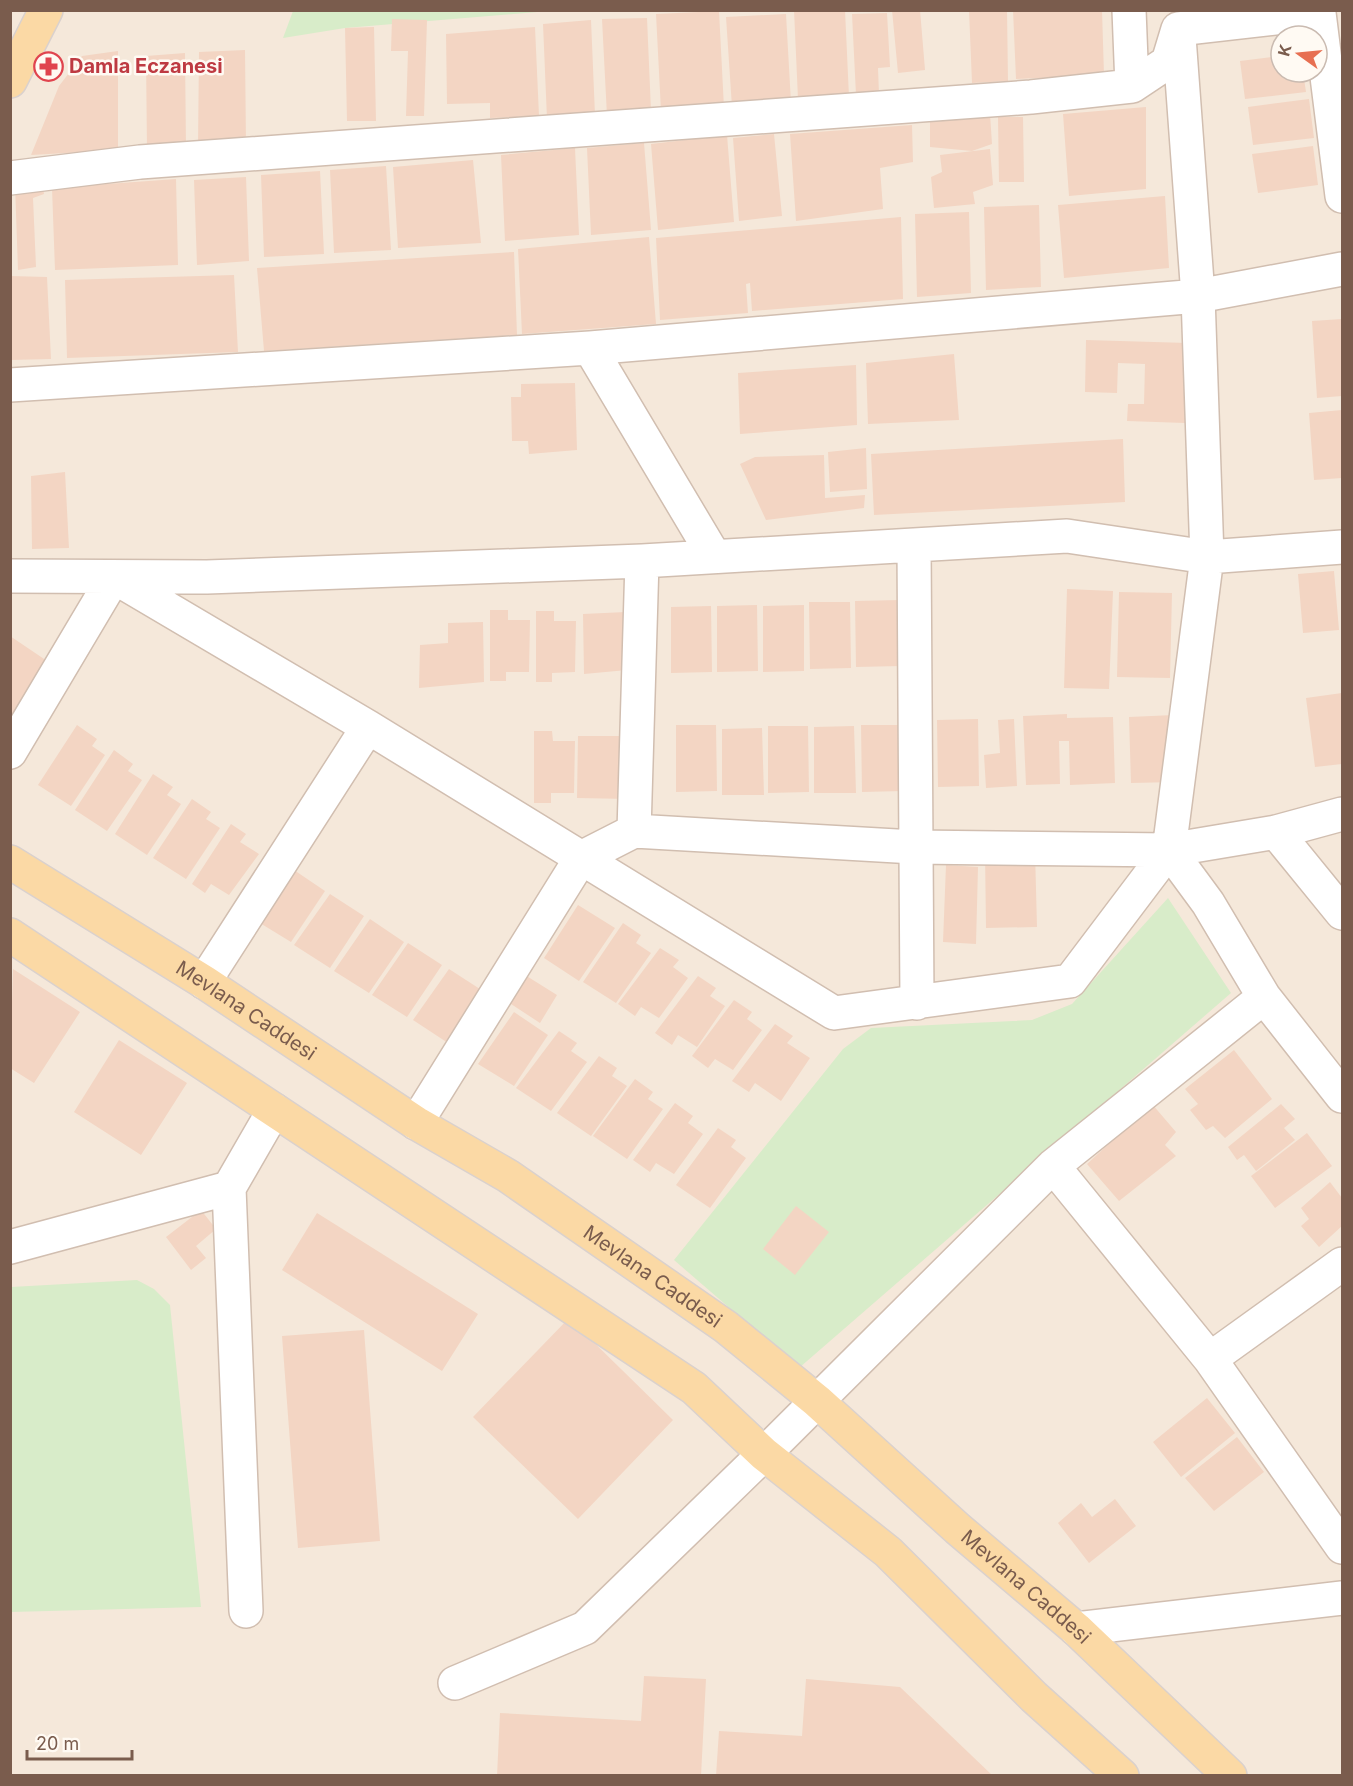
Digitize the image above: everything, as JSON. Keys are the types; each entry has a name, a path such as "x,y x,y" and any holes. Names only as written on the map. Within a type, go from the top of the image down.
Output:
{"main road":[{"path":"10,81 46,10"},
{"name":"Mevlana Caddesi","path":"10,862 204,982 416,1123 508,1176 726,1327 817,1401 958,1529 1076,1629 1230,1776"},
{"path":"10,935 694,1388 764,1454 888,1552 1034,1697 1122,1776"}],"street":[{"path":"1129,10 1132,86"},
{"path":"1178,29 1319,12 1342,196"},
{"path":"10,178 140,162 831,113 1031,97 1132,86 1168,62 1178,29"},
{"path":"114,577 369,727 834,1013 917,1004 1070,981 1169,850 1207,557 1198,296 1178,29"},
{"path":"10,385 590,348 1198,296 1342,269"},
{"path":"590,348 714,556"},
{"path":"10,576 207,577 642,561 1067,536 1207,557 1342,547"},
{"path":"914,545 914,848 917,1004"},
{"path":"634,831 642,561"},
{"path":"10,752 114,577"},
{"path":"204,982 369,727"},
{"path":"416,1123 581,858 634,831 914,848 1169,850 1276,832 1342,814"},
{"path":"1276,832 1342,913"},
{"path":"1169,850 1208,903 1264,997 1342,1096"},
{"path":"455,1683 585,1628 764,1454 1053,1166 1264,997"},
{"path":"246,1611 229,1188 274,1110"},
{"path":"1053,1166 1210,1359 1342,1546"},
{"path":"10,1247 229,1188"},
{"path":"1210,1359 1342,1264"},
{"path":"1076,1629 1342,1598"}],"shaded area":[{"path":"11,11 1342,11 1342,1775 11,1775"}],"green space":[{"path":"293,11 549,11 345,28 283,38"},
{"path":"1168,898 1231,993 799,1368 674,1260 843,1049 871,1028 1032,1020 1072,1004"},
{"path":"137,1280 154,1289 170,1305 201,1607 11,1612 11,1287"}],"building":[{"path":"794,10 845,10 849,97 798,99"},
{"path":"892,10 920,10 925,70 898,73"},
{"path":"969,10 1007,10 1008,81 972,83"},
{"path":"1013,10 1102,10 1104,75 1016,79"},
{"path":"719,11 724,108 661,111 656,14"},
{"path":"887,13 890,67 878,68 879,94 856,95 852,14"},
{"path":"786,14 791,103 732,107 726,17"},
{"path":"647,18 651,111 607,116 602,19"},
{"path":"392,19 427,20 424,116 406,116 408,51 391,51"},
{"path":"591,20 595,115 547,119 543,24"},
{"path":"374,27 376,121 347,121 345,28"},
{"path":"535,27 539,116 490,118 490,103 447,104 446,34"},
{"path":"245,50 246,145 198,146 199,52"},
{"path":"118,51 118,150 31,155 59,86 82,56"},
{"path":"185,53 186,148 147,150 146,56"},
{"path":"1269,57 1269,84 1305,84 1306,92 1245,99 1240,61"},
{"path":"1309,99 1314,138 1253,145 1248,107"},
{"path":"1146,107 1146,189 1069,196 1063,114"},
{"path":"930,111 990,114 992,144 972,151 930,147"},
{"path":"998,117 1023,117 1024,182 999,182"},
{"path":"912,125 913,162 880,168 883,209 796,221 790,134"},
{"path":"774,134 782,216 739,221 733,138"},
{"path":"727,135 734,222 658,230 651,144"},
{"path":"644,143 651,230 591,235 587,148"},
{"path":"1313,146 1318,185 1258,193 1252,154"},
{"path":"575,148 579,235 505,241 501,155"},
{"path":"990,149 993,185 973,192 975,204 934,208 931,177 942,172 940,155"},
{"path":"473,160 481,243 398,248 393,167"},
{"path":"386,166 391,250 334,253 330,170"},
{"path":"320,171 324,254 264,257 261,175"},
{"path":"246,177 249,261 197,265 194,180"},
{"path":"176,179 178,265 55,270 52,188"},
{"path":"15,184 42,184 44,194 33,198 36,267 18,270"},
{"path":"1165,196 1169,268 1064,278 1058,205"},
{"path":"1039,205 1041,287 986,290 984,207"},
{"path":"969,212 971,293 917,297 915,214"},
{"path":"901,217 903,299 752,311 750,283 746,284 748,313 660,320 656,238"},
{"path":"649,237 656,324 522,334 518,249"},
{"path":"514,252 517,335 264,351 257,268"},
{"path":"234,275 238,352 67,358 65,280"},
{"path":"10,276 47,277 51,359 10,360"},
{"path":"1342,319 1342,396 1317,398 1312,321"},
{"path":"1086,340 1188,343 1185,423 1127,421 1128,404 1144,404 1145,364 1118,363 1117,393 1085,392"},
{"path":"954,354 959,420 868,424 866,363"},
{"path":"856,365 857,425 740,434 738,373"},
{"path":"575,383 577,450 529,454 528,441 512,441 511,397 521,397 521,384"},
{"path":"1342,410 1342,478 1314,480 1309,413"},
{"path":"1123,439 1125,502 874,515 871,454"},
{"path":"866,448 867,489 830,492 828,452"},
{"path":"824,455 825,498 865,495 864,508 766,520 740,464 755,457"},
{"path":"65,472 69,548 32,549 31,476"},
{"path":"1334,571 1339,630 1303,633 1298,574"},
{"path":"1067,589 1113,591 1109,689 1064,688"},
{"path":"1119,592 1172,593 1170,678 1117,677"},
{"path":"900,600 901,666 856,667 855,601"},
{"path":"809,602 850,602 851,668 810,669"},
{"path":"757,605 758,671 717,672 717,606"},
{"path":"804,605 804,671 763,672 763,606"},
{"path":"711,606 712,672 671,673 671,607"},
{"path":"490,610 508,610 508,620 530,620 529,672 506,672 506,681 490,681"},
{"path":"536,611 554,611 554,621 576,621 575,672 552,673 552,682 536,682"},
{"path":"626,612 627,670 584,674 583,614"},
{"path":"483,622 484,682 419,688 420,645 448,643 448,623"},
{"path":"10,636 53,665 10,731"},
{"path":"1342,693 1342,764 1315,767 1306,698"},
{"path":"1067,714 1067,718 1113,717 1115,783 1070,785 1069,741 1059,741 1060,784 1026,785 1023,716"},
{"path":"1174,715 1176,782 1131,783 1129,717"},
{"path":"978,719 979,786 938,787 937,720"},
{"path":"1014,719 1017,786 986,788 984,755 1000,753 998,720"},
{"path":"77,725 97,739 92,746 105,755 71,806 38,785"},
{"path":"676,725 716,725 717,791 676,792"},
{"path":"861,725 902,725 903,791 862,792"},
{"path":"768,726 808,726 809,792 768,793"},
{"path":"854,726 856,793 814,793 814,727"},
{"path":"762,728 764,795 722,795 722,729"},
{"path":"534,731 552,731 553,741 575,741 574,793 551,793 551,803 534,803"},
{"path":"578,736 629,736 629,799 577,798"},
{"path":"114,750 133,764 128,771 142,780 107,831 75,810"},
{"path":"153,774 173,787 167,795 181,804 147,855 115,834"},
{"path":"192,799 211,812 206,819 220,828 186,879 153,858"},
{"path":"231,824 246,834 240,842 259,854 229,895 211,884 205,893 192,884"},
{"path":"1035,851 1037,927 986,928 985,852"},
{"path":"946,865 978,867 976,944 943,942"},
{"path":"291,868 325,891 291,942 255,920"},
{"path":"330,894 364,916 330,968 294,945"},
{"path":"578,905 615,928 579,981 544,958"},
{"path":"370,919 404,942 369,993 334,971"},
{"path":"623,923 641,935 636,943 651,953 616,1003 583,982"},
{"path":"408,943 442,965 407,1017 372,995"},
{"path":"660,948 679,960 673,967 688,978 659,1018 641,1007 635,1016 618,1004"},
{"path":"13,969 80,1012 34,1083 10,1068"},
{"path":"449,969 483,991 448,1043 413,1020"},
{"path":"517,970 557,995 540,1023 511,1004 502,1018 492,1011"},
{"path":"698,976 716,988 710,996 725,1006 697,1047 678,1035 672,1045 655,1033"},
{"path":"734,1000 752,1012 747,1019 762,1030 733,1070 715,1059 708,1068 692,1056"},
{"path":"514,1012 548,1035 514,1086 478,1064"},
{"path":"775,1024 793,1036 787,1043 810,1058 781,1101 755,1083 749,1092 732,1081"},
{"path":"559,1031 577,1043 571,1051 587,1062 551,1111 516,1088"},
{"path":"119,1040 187,1083 141,1155 74,1112"},
{"path":"1234,1050 1272,1099 1225,1138 1213,1126 1206,1130 1190,1110 1198,1104 1185,1089"},
{"path":"599,1056 617,1068 612,1076 627,1086 591,1136 557,1113"},
{"path":"635,1079 653,1092 648,1099 663,1109 627,1159 593,1136"},
{"path":"675,1103 693,1116 688,1123 703,1134 674,1174 656,1163 650,1172 633,1160"},
{"path":"1152,1104 1176,1132 1165,1145 1176,1156 1119,1201 1087,1164"},
{"path":"1281,1104 1295,1119 1284,1128 1295,1140 1256,1171 1244,1155 1237,1160 1228,1147"},
{"path":"718,1128 736,1140 731,1147 746,1158 710,1208 676,1185"},
{"path":"1307,1133 1332,1166 1275,1208 1251,1176"},
{"path":"1330,1182 1342,1198 1342,1226 1319,1247 1301,1226 1309,1219 1301,1208"},
{"path":"796,1206 829,1232 795,1275 763,1249"},
{"path":"201,1210 216,1229 196,1246 206,1258 191,1270 166,1237"},
{"path":"317,1213 478,1314 442,1371 282,1270"},
{"path":"569,1318 673,1420 578,1519 473,1417"},
{"path":"364,1330 380,1541 298,1548 282,1336"},
{"path":"1207,1398 1235,1433 1181,1477 1153,1442"},
{"path":"1237,1437 1264,1472 1214,1511 1185,1478"},
{"path":"1115,1499 1136,1526 1089,1563 1058,1523 1081,1503 1092,1517"},
{"path":"644,1676 706,1679 701,1776 497,1776 500,1713 641,1721"},
{"path":"806,1679 900,1687 993,1776 716,1776 719,1731 802,1736"}],"place":[{"name":"Damla Eczanesi","path":"48,66"}]}
